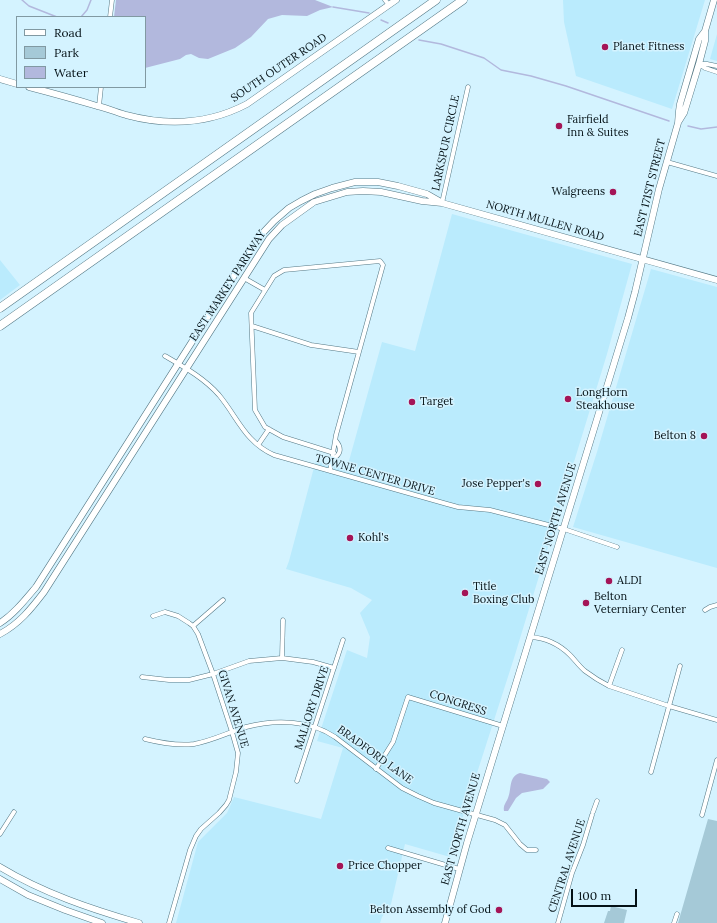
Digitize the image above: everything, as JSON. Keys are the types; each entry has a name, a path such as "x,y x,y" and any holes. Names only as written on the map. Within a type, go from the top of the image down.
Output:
{"highway":[{"path":"0,308 436,0"},
{"path":"0,326 463,0"}],"street":[{"path":"110,16 112,0"},
{"name":"SOUTH OUTER ROAD","path":"98,106 127,115 162,121 182,122 206,119 225,114 242,107 387,2 396,0"},
{"name":"EAST 171ST STREET","path":"678,123 684,113 694,70 699,39 705,31 714,0"},
{"path":"695,63 717,66"},
{"path":"695,63 717,72"},
{"name":"EAST 171ST STREET","path":"643,259 659,189 678,123 679,111 695,63"},
{"path":"0,79 16,84"},
{"name":"LARKSPUR CIRCLE","path":"442,203 468,87"},
{"path":"33,88 98,106 101,88"},
{"path":"667,162 717,176"},
{"name":"EAST MARKEY PARKWAY","path":"0,623 7,619 22,604 36,587 258,238 274,221 300,201 332,188 355,182 378,182 398,186 427,194 442,203"},
{"name":"EAST MARKEY PARKWAY","path":"0,634 11,629 30,611 44,592 269,238 282,225 314,202 347,192 382,192 422,201 442,203"},
{"name":"NORTH MULLEN ROAD","path":"442,203 717,280"},
{"name":"EAST NORTH AVENUE","path":"445,923 475,815 628,318 643,259"},
{"path":"330,471 333,459 334,453 336,441 383,265 380,261 284,270 274,276 251,314 255,410 265,426 283,437 334,453"},
{"path":"244,278 265,290"},
{"path":"252,326 311,344 359,352"},
{"name":"TOWNE CENTER DRIVE","path":"165,356 197,376 218,395 252,441 265,451 274,455 458,507 490,510 564,529 617,547"},
{"path":"258,445 269,429"},
{"path":"333,459 337,456 340,448 336,441"},
{"path":"153,616 165,612 184,619 193,626 223,600"},
{"path":"705,610 717,605"},
{"path":"282,658 283,620"},
{"name":"GIVAN AVENUE","path":"169,923 190,850 196,836 201,829 219,813 229,800 236,772 238,753 213,674 201,641 193,626"},
{"path":"530,637 545,640 559,646 565,650 585,671 610,686 717,720"},
{"name":"MALLORY DRIVE","path":"298,781 343,640"},
{"path":"610,686 622,650"},
{"path":"142,677 179,681 188,680 213,674 249,661 282,658 313,662 334,668"},
{"path":"651,772 680,666"},
{"name":"CONGRESS","path":"376,768 393,742 408,697 503,726"},
{"name":"BRADFORD LANE","path":"145,739 165,744 184,745 201,742 251,726 274,722 315,727 326,731 335,737 402,788 434,803 496,820 505,825 520,844 527,850 536,850"},
{"path":"702,815 717,760"},
{"name":"CENTRAL AVENUE","path":"558,923 572,873 597,801"},
{"path":"0,834 14,812"},
{"path":"388,848 459,869"},
{"path":"0,867 14,875 76,903 139,923"},
{"path":"0,879 28,895 102,923"},
{"path":"674,923 677,914"}],"shaded area":[{"path":"563,0 705,0 672,109 576,76 564,22"},
{"path":"717,34 717,61 710,59"},
{"path":"452,214 632,264 607,354 514,658 450,857 405,844 391,904 382,917 380,923 176,923 198,842 227,813 234,797 321,819 343,748 317,741 347,650 367,658 370,637 360,613 372,600 351,588 286,569 316,460 347,468 382,342 415,351"},
{"path":"0,260 20,285 0,300"},
{"path":"651,269 717,287 717,568 573,527 597,452"}],"green space":[{"path":"708,819 717,821 717,923 678,923"},
{"path":"611,906 627,910 624,923 604,923"}],"water":[{"path":"116,0 315,0 333,7 320,10 307,16 282,15 268,19 251,37 235,48 208,59 199,58 191,54 180,59 146,68 146,16 114,16"},
{"path":"520,773 547,779 550,782 543,789 522,793 516,798 508,811 504,811 504,806 509,795 512,780"}],"waterway":[{"path":"22,0 29,6 54,16"},
{"path":"82,16 87,10 91,0"},
{"path":"333,7 369,13"},
{"path":"381,20 388,23"},
{"path":"419,40 441,44 484,58 501,70 531,76 566,86 669,121"},
{"path":"688,126 701,129 717,127"}],"place":[{"name":"Planet Fitness","path":"605,47"},
{"name":"Fairfield Inn & Suites","path":"559,126"},
{"name":"Walgreens","path":"613,192"},
{"name":"LongHorn Steakhouse","path":"568,399"},
{"name":"Target","path":"412,402"},
{"name":"Belton 8","path":"704,436"},
{"name":"Jose Pepper's","path":"538,484"},
{"name":"Kohl's","path":"350,538"},
{"name":"ALDI","path":"609,581"},
{"name":"Title Boxing Club","path":"465,593"},
{"name":"Belton Veterniary Center","path":"586,603"},
{"name":"Price Chopper","path":"340,866"},
{"name":"Belton Assembly of God","path":"499,910"}]}
